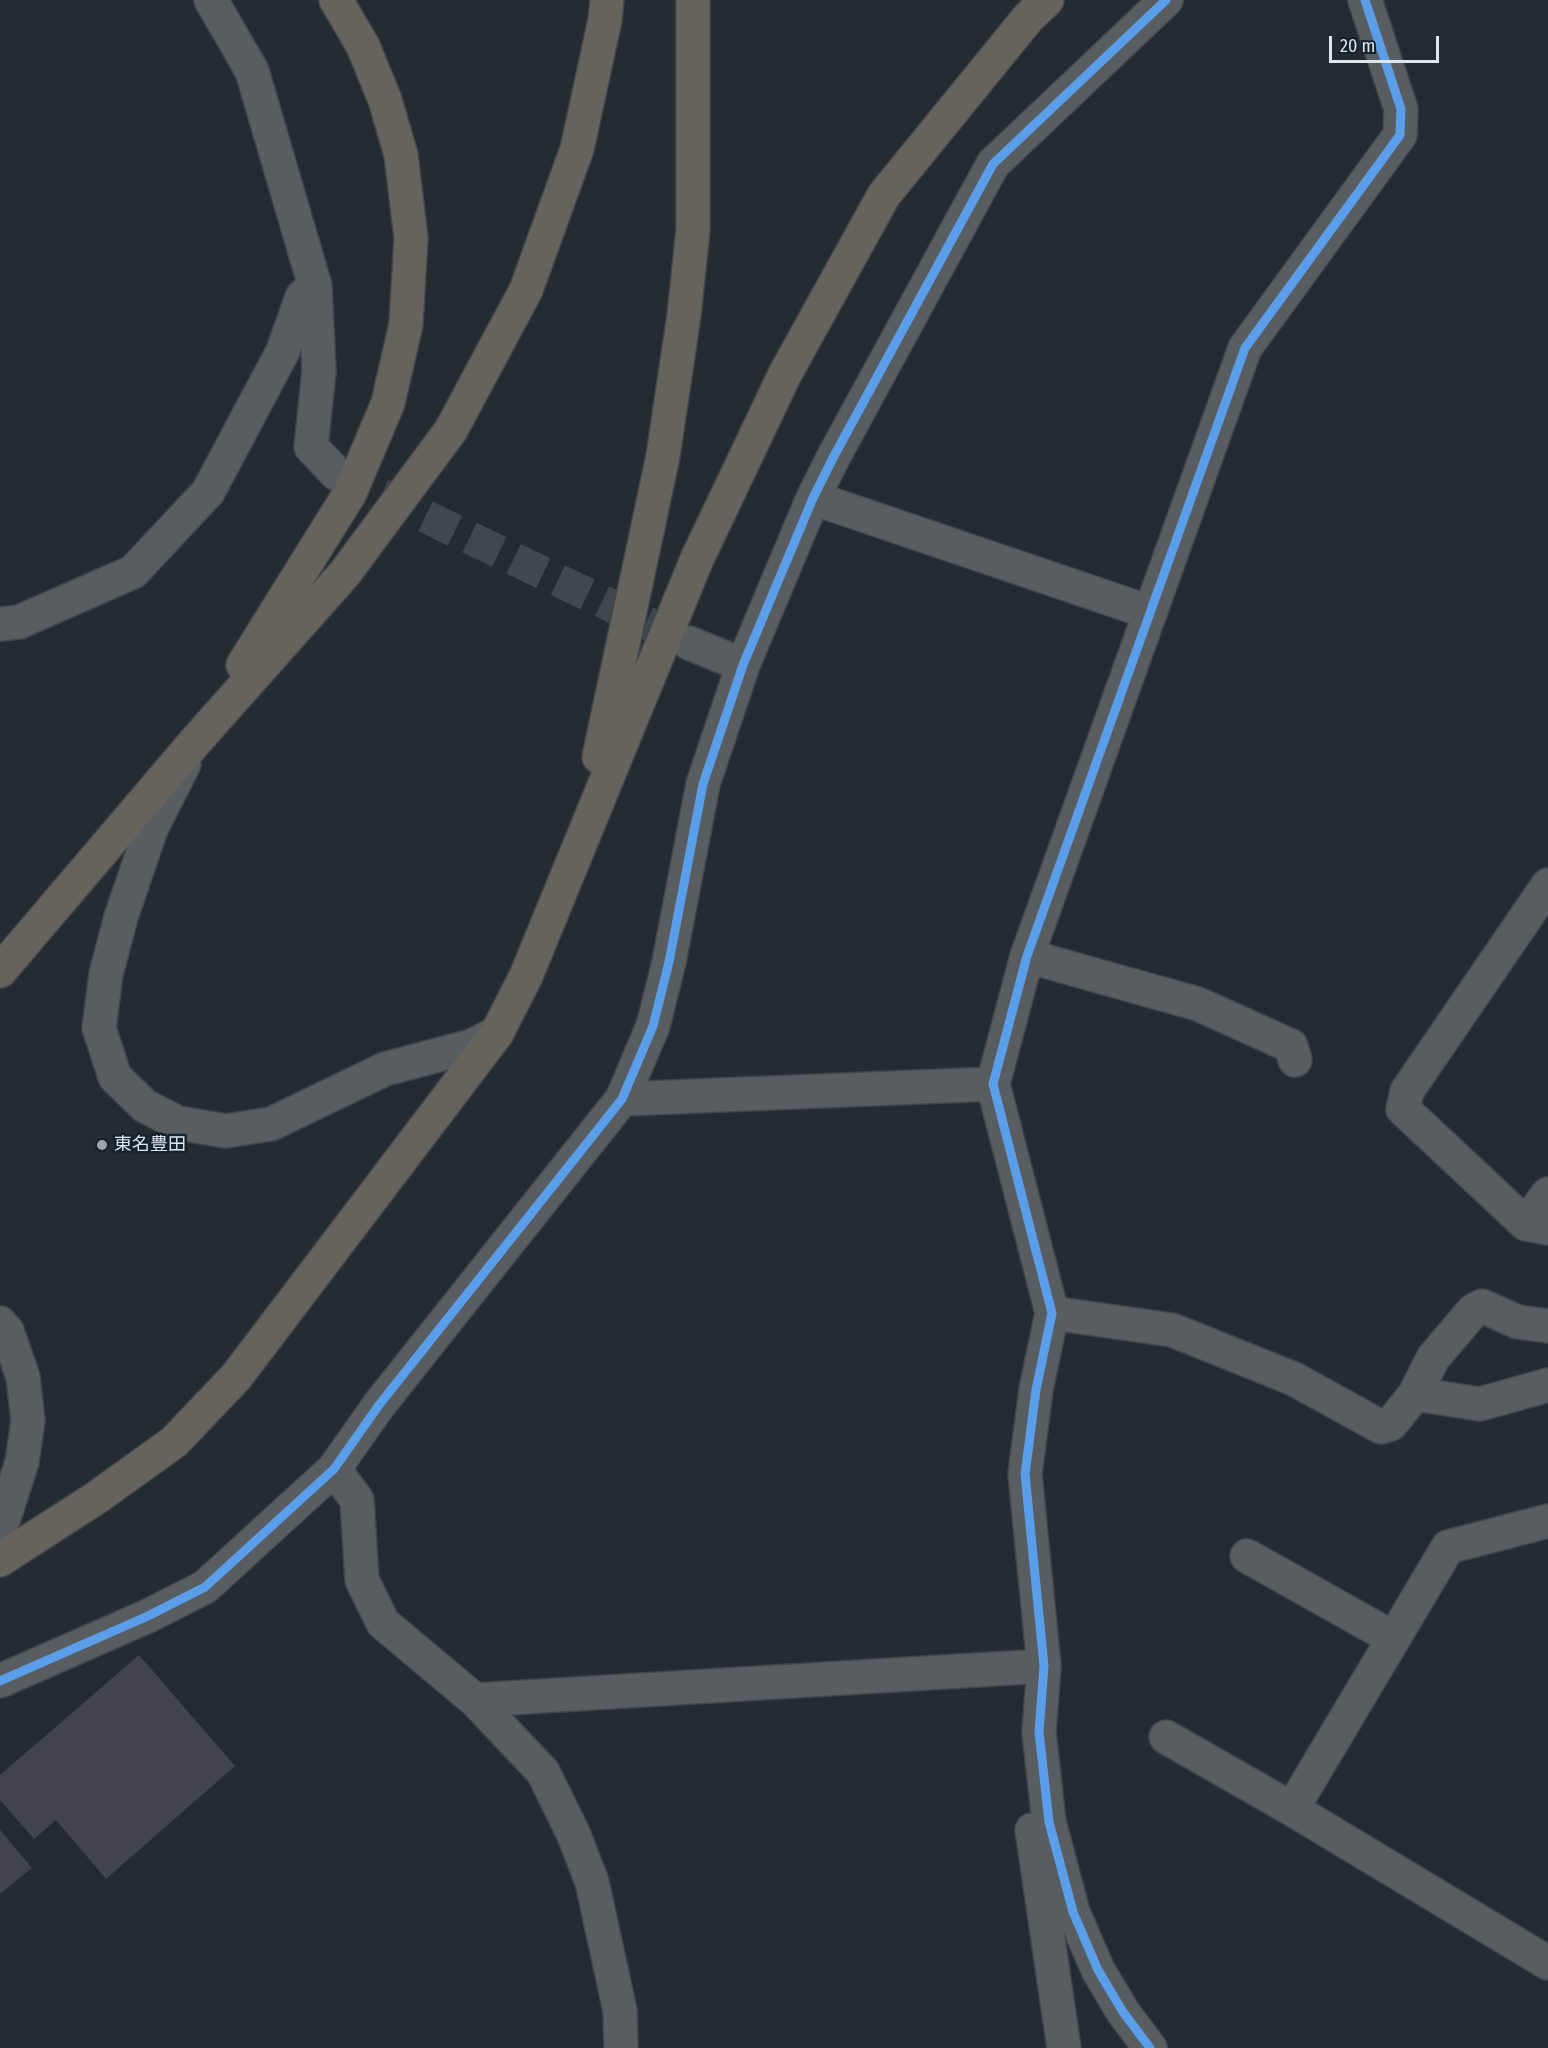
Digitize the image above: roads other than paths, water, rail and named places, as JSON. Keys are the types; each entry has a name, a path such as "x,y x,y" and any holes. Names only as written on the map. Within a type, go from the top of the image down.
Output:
{"highway":[{"path":"194,743 350,494 388,403 406,324 411,238 400,155 385,100 363,46 336,0"},
{"path":"0,971 194,743 345,573 451,430 526,290 577,149 605,20 607,0"},
{"path":"579,847 661,467 684,315 693,230 693,0"},
{"path":"0,1560 96,1498 174,1442 236,1377 497,1033 526,976 697,559 785,374 884,195 1028,18 1047,0"}],"street":[{"path":"211,0 252,71 315,286 319,370 310,447 337,474"},
{"path":"0,1681 148,1616 205,1587 334,1468 380,1406 622,1099 653,1026 669,962 703,784 742,665 813,498 993,164 1166,0"},
{"path":"1149,2048 1098,1970 1073,1912 1049,1822 1039,1731 1044,1666 1025,1474 1036,1390 1052,1313 993,1084 1027,956 1245,348 1400,135 1401,109 1365,0"},
{"path":"0,624 19,622 133,572 201,500 208,492 283,351 302,297 315,286"},
{"path":"813,498 1149,612"},
{"path":"689,643 742,665"},
{"path":"194,743 151,829 106,974 99,1028 115,1077 144,1106 178,1123 226,1131 271,1124 385,1069 472,1046 497,1033"},
{"path":"1548,885 1407,1091 1403,1109 1537,1226 1548,1194"},
{"path":"1027,956 1198,1004 1291,1046 1295,1060"},
{"path":"622,1099 993,1084"},
{"path":"1052,1313 1172,1330 1294,1379 1381,1427 1391,1424 1415,1394 1432,1358 1473,1311 1482,1306 1518,1322 1548,1326"},
{"path":"0,1323 7,1331 23,1377 28,1421 22,1462 0,1530"},
{"path":"1415,1394 1479,1404 1548,1385"},
{"path":"334,1468 357,1500 362,1580 383,1623 475,1700 543,1772 573,1833 592,1882 620,2011 621,2048"},
{"path":"1292,1809 1448,1547 1548,1521"},
{"path":"1247,1556 1393,1638"},
{"path":"475,1700 1044,1666"},
{"path":"1166,1737 1292,1809 1548,1963"},
{"path":"1043,1774 1029,1805 1064,2048"}],"tunnel":[{"path":"337,474 689,643"}],"place":[{"name":"東名豊田","path":"102,1145"}]}
